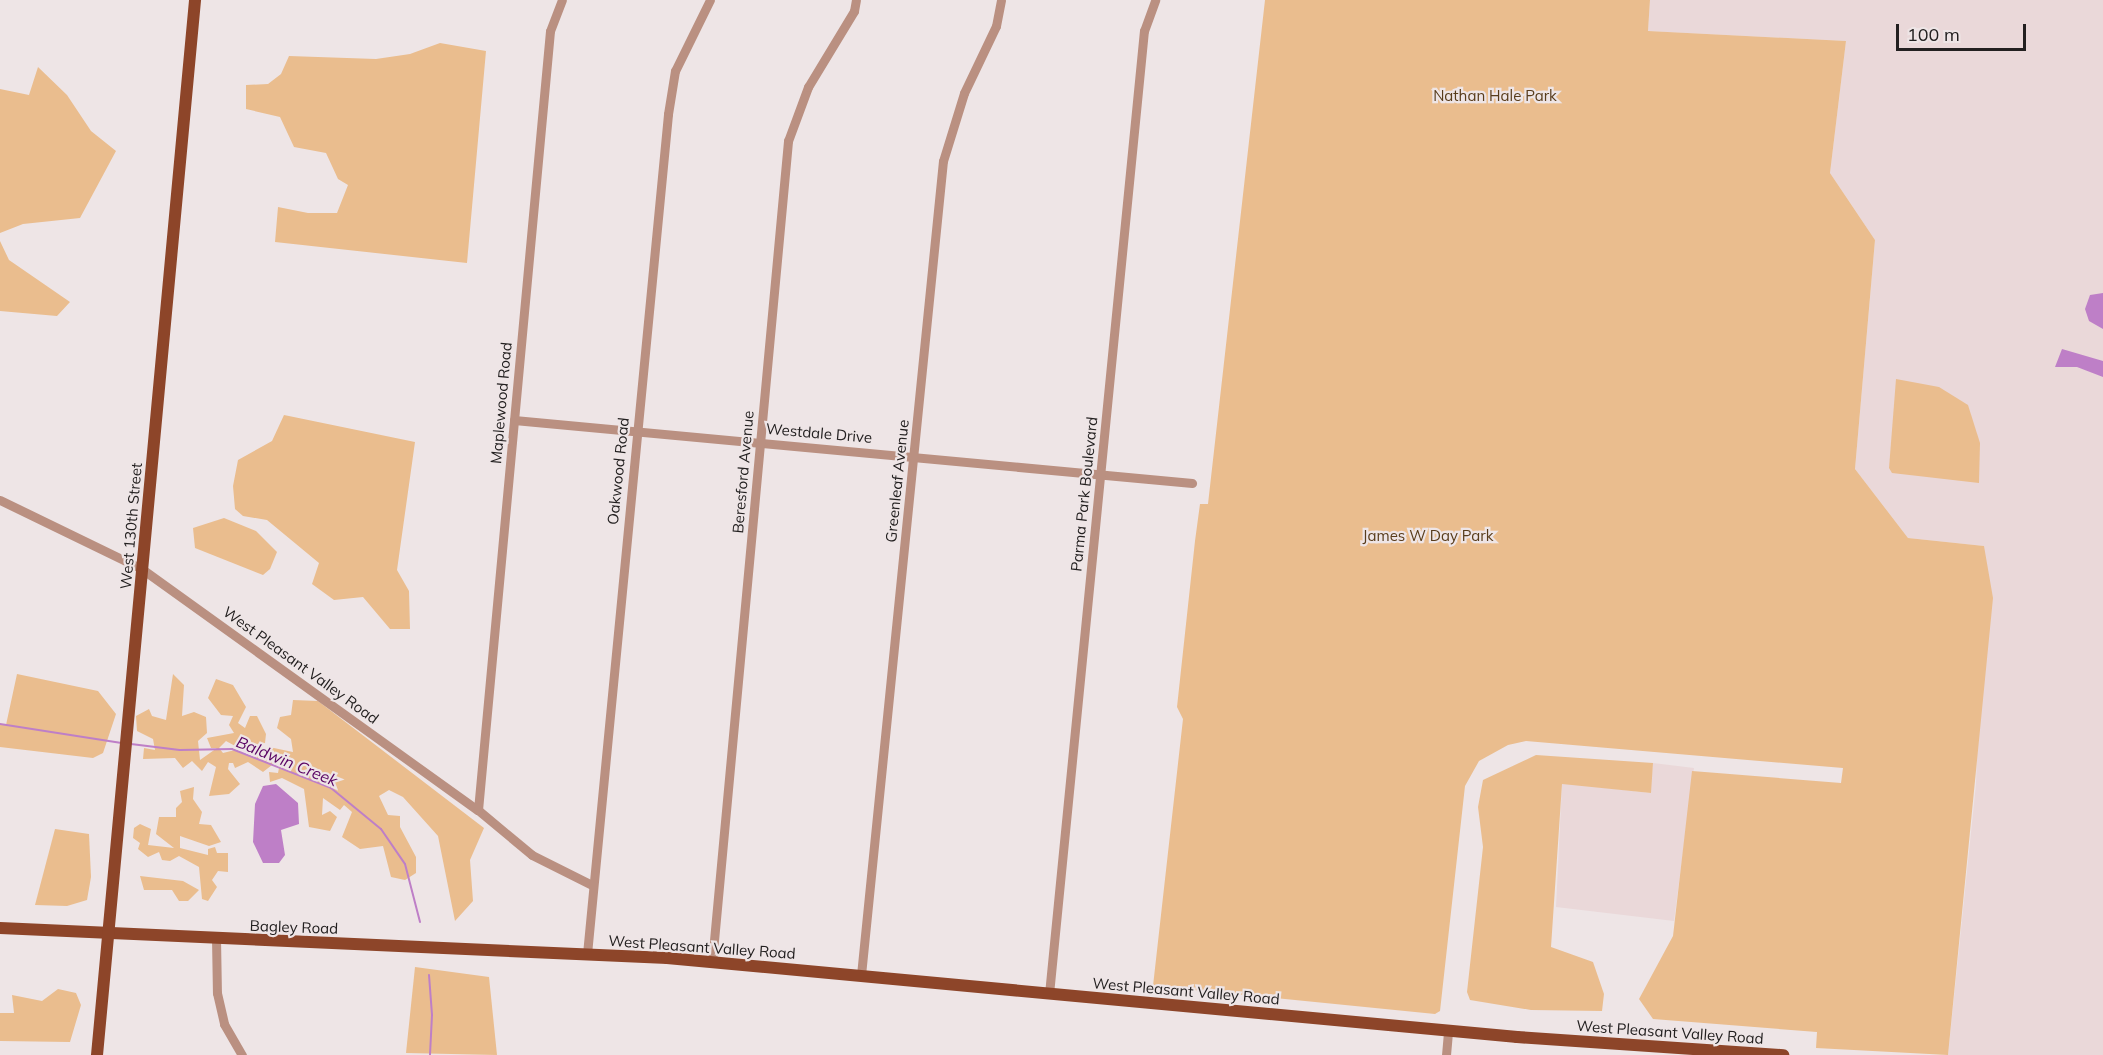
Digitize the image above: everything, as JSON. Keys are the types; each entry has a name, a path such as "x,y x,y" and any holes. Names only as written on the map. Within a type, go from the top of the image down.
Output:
{"main road":[{"name":"West 130th Street","path":"97,1055 123,755 195,0"},
{"name":"Bagley Road","path":"0,928 587,954"},
{"name":"West Pleasant Valley Road","path":"587,954 861,975 1448,1030 1715,1052 1783,1055"}],"street":[{"name":"Maplewood Road","path":"478,810 550,31 562,0"},
{"name":"Oakwood Road","path":"587,954 637,433 675,71 710,0"},
{"name":"Beresford Avenue","path":"712,962 762,443 788,141 808,87 854,11 856,0"},
{"name":"Greenleaf Avenue","path":"861,975 943,161 964,93 996,26 1001,0"},
{"name":"Parma Park Boulevard","path":"1049,994 1144,31 1155,0"},
{"name":"Westdale Drive","path":"514,420 1192,483"},
{"name":"West Pleasant Valley Road","path":"0,500 142,569 478,810 532,855 592,885"},
{"path":"216,938 218,993 224,1024 242,1055"},
{"path":"1446,1055 1448,1030"}],"shaded area":[{"path":"1650,0 2103,0 2103,1055 1948,1055 1976,784 1984,546 1908,538 1855,469 1875,240 1830,173 1846,41 1648,31"},
{"path":"2103,293 2103,329 2089,321 2085,309 2090,295"},
{"path":"2062,349 2103,361 2103,377 2077,367 2055,367"},
{"path":"1653,763 1694,768 1674,921 1556,907 1562,783 1650,793"},
{"path":"276,784 298,803 299,824 281,830 285,855 279,863 263,863 253,842 255,804 263,786"}],"green space":[{"name":"James W Day Park","path":"1265,0 1650,0 1648,31 1846,41 1830,173 1875,240 1855,469 1908,538 1984,546 1993,598 1948,1055 1816,1048 1817,1032 1653,1019 1639,999 1673,936 1692,771 1841,783 1843,768 1526,741 1508,745 1479,761 1465,786 1440,1011 1435,1014 1153,986 1183,719 1177,707 1195,541 1200,504 1208,504"},
{"path":"440,43 486,51 467,263 275,242 278,207 308,213 337,213 348,185 338,179 326,153 294,147 280,117 246,109 246,85 268,84 281,74 289,56 376,59 410,54"},
{"path":"38,67 67,95 91,131 116,151 80,218 23,224 0,233 0,89 29,95"},
{"path":"0,241 9,260 70,302 57,316 0,311"},
{"path":"1896,379 1939,387 1968,405 1980,443 1979,483 1892,473 1889,468"},
{"path":"284,415 415,442 397,570 409,591 410,629 390,629 363,597 334,600 312,584 319,563 267,520 243,516 235,509 233,486 238,460 272,441"},
{"path":"224,518 256,531 277,552 270,569 263,575 195,548 193,528"},
{"path":"17,674 98,691 116,714 103,753 93,758 0,747 0,724 6,725"},
{"path":"173,674 184,685 182,716 194,712 206,717 207,733 198,741 200,760 217,748 211,748 207,738 234,733 229,725 233,716 221,715 208,698 216,679 233,685 246,707 238,723 245,728 250,716 257,716 266,734 265,743 254,748 250,739 237,747 226,741 219,748 223,753 235,750 254,757 259,754 267,759 269,747 293,752 291,739 277,728 280,717 291,715 293,700 318,701 484,828 470,860 473,901 455,921 438,836 403,797 389,790 379,796 388,815 400,816 400,827 416,857 416,873 405,880 391,877 383,846 360,849 342,837 352,812 344,805 340,810 323,798 322,815 330,811 337,817 330,831 309,827 304,789 282,778 270,782 269,772 278,773 281,758 263,772 248,762 235,768 233,763 229,763 228,769 240,784 229,794 209,796 216,767 208,762 202,771 192,761 183,768 175,758 143,759 144,748 155,750 153,739 137,731 136,716 149,709 152,716 166,720"},
{"path":"1536,755 1653,763 1651,793 1562,784 1551,947 1593,962 1604,994 1602,1011 1531,1010 1470,1000 1467,992 1483,847 1478,807 1483,780"},
{"path":"194,787 193,799 202,812 199,824 211,825 221,842 209,846 180,836 180,848 208,855 208,849 215,847 217,853 228,853 228,872 218,871 212,880 217,887 208,901 202,899 199,867 179,856 170,861 162,860 159,852 148,857 138,849 140,843 133,838 134,828 140,824 151,829 148,845 174,848 156,834 159,817 176,817 176,808 182,802 180,791"},
{"path":"55,829 89,834 91,877 87,900 67,906 35,905"},
{"path":"140,876 183,881 199,890 188,901 179,901 172,890 144,890"},
{"path":"415,967 489,977 497,1055 406,1053"},
{"path":"58,989 76,993 81,1005 70,1042 0,1041 0,1013 14,1013 12,995 42,1001"}],"waterway":[{"name":"Baldwin Creek","path":"0,724 122,743"},
{"name":"Baldwin Creek","path":"131,744 180,750 232,749 331,788 381,829 405,864 420,922"},
{"path":"429,975 432,1015 430,1055"}],"park label":[{"name":"Nathan Hale Park","path":"1495,96"}]}
